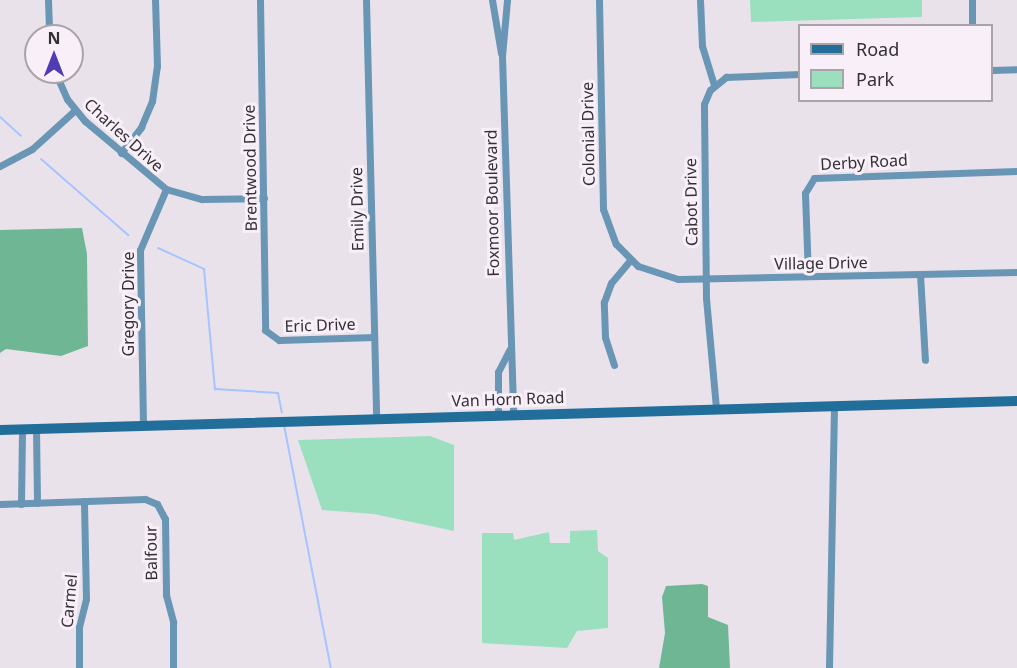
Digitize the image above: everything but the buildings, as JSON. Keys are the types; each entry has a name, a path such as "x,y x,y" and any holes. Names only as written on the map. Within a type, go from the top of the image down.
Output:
{"main road":[{"name":"Van Horn Road","path":"0,430 143,424 1017,401"}],"street":[{"path":"48,0 49,24"},
{"path":"121,153 141,127 152,100 157,66 155,0"},
{"name":"Brentwood Drive","path":"260,0 264,326 268,335"},
{"name":"Emily Drive","path":"366,0 376,418"},
{"name":"Foxmoor Boulevard","path":"492,0 502,56"},
{"name":"Foxmoor Boulevard","path":"507,0 502,56 509,350 513,414"},
{"name":"Colonial Drive","path":"598,0 603,209 612,237 630,260"},
{"path":"700,0 702,46 714,86 731,76 798,74"},
{"path":"972,0 972,24"},
{"path":"993,70 1017,69"},
{"name":"Charles Drive","path":"61,84 75,110 121,153 166,189 202,199 264,198"},
{"name":"Cabot Drive","path":"714,86 702,112 706,279 716,408"},
{"path":"0,166 32,148 75,110"},
{"name":"Derby Road","path":"808,276 805,193 814,177 1017,171"},
{"name":"Gregory Drive","path":"143,424 140,250 166,189"},
{"path":"614,365 605,337 604,302 611,283 630,260"},
{"name":"Village Drive","path":"630,260 662,277 706,279 1017,272"},
{"path":"920,274 925,360"},
{"name":"Eric Drive","path":"268,335 279,340 374,336"},
{"name":"Foxmoor Boulevard","path":"498,414 498,372 509,350"},
{"path":"829,668 834,405"},
{"path":"36,429 37,503"},
{"path":"21,504 22,430"},
{"name":"Balfour","path":"0,504 145,499 157,504 163,513 173,668"},
{"name":"Carmel","path":"79,668 79,627 86,598 84,501"}],"green space":[{"path":"750,0 922,0 922,17 751,22"},
{"path":"82,228 87,254 88,346 61,356 6,349 0,353 0,230"},
{"path":"430,436 454,445 454,531 374,514 322,510 298,440"},
{"path":"597,530 598,551 608,558 608,628 577,631 567,648 482,643 482,533 513,533 514,540 549,532 550,543 570,543 570,531"},
{"path":"702,584 708,586 708,617 728,625 730,668 659,668 665,633 662,597 666,586"}],"waterway":[{"path":"0,117 21,136"},
{"path":"41,159 128,235"},
{"path":"158,248 204,269 215,389 278,393 282,413"},
{"path":"284,425 331,668"}]}
